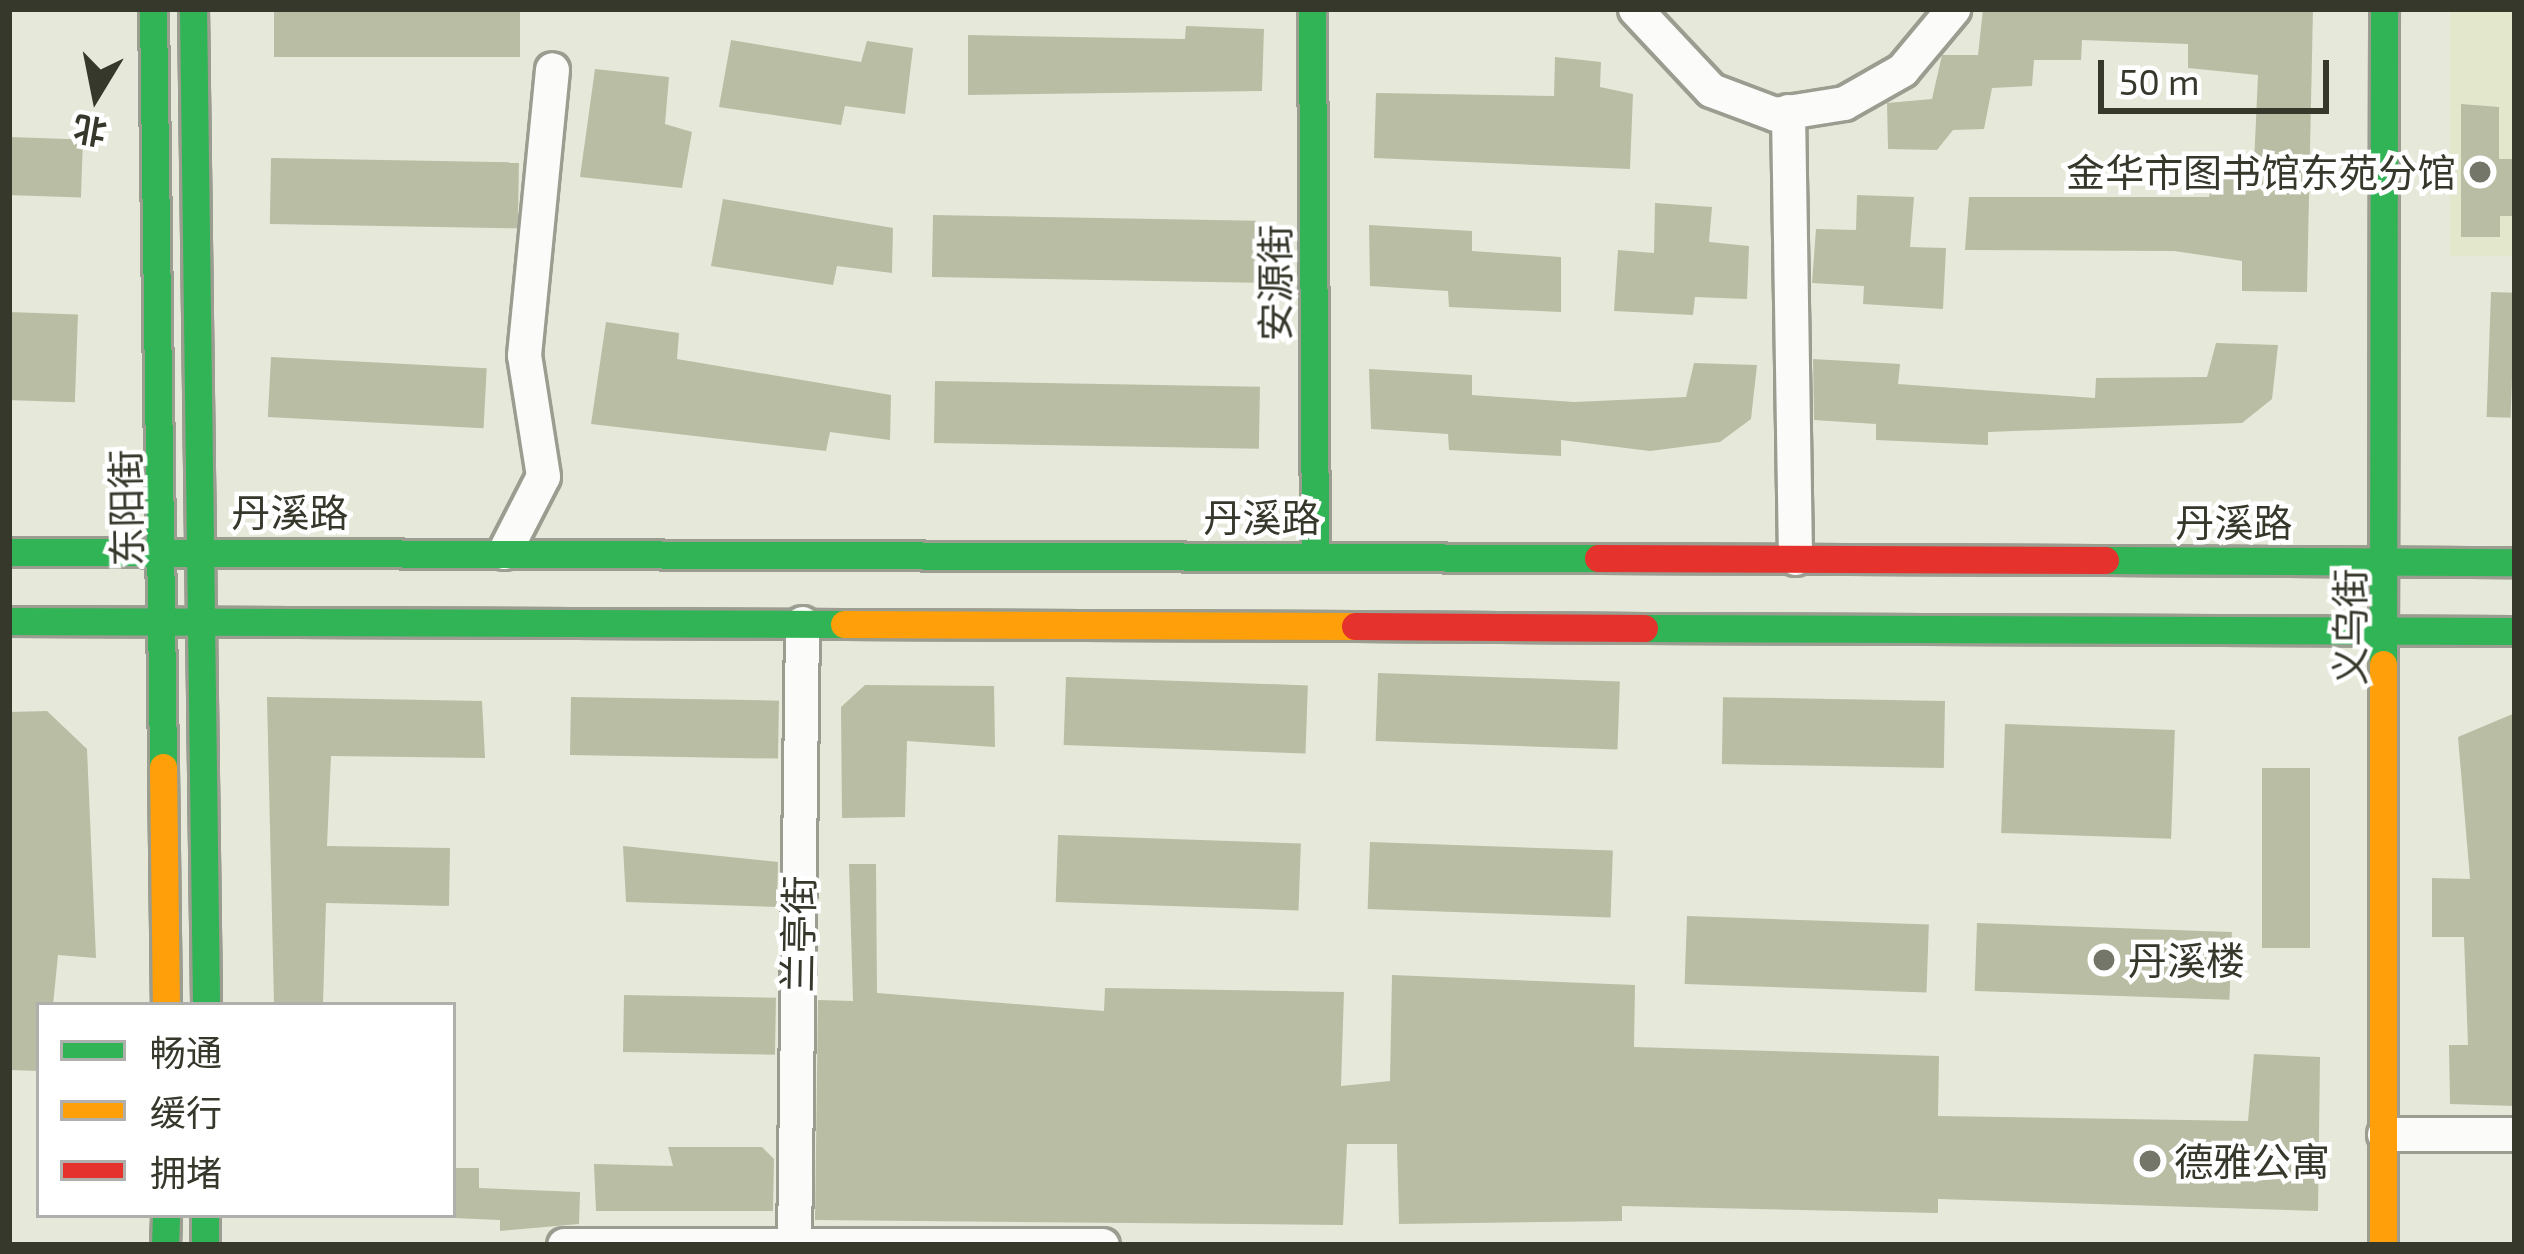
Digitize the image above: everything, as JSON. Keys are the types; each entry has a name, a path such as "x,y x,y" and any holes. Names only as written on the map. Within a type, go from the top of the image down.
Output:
{"main road":[{"name":"东阳街","path":"153,9 167,620 166,1002"},
{"name":"东阳街","path":"193,9 207,620 206,1002"},
{"name":"安源街","path":"1312,9 1315,556"},
{"name":"义乌街","path":"2383,1245 2390,562 2384,9"},
{"name":"丹溪路","path":"9,552 2515,562"},
{"path":"9,621 2515,631"}],"street":[{"path":"1635,9 1711,89 1788,111 1844,103 1902,70 1954,9"},
{"path":"504,552 543,476 524,355 552,69"},
{"path":"1788,111 1795,559"},
{"name":"兰亭街","path":"795,1243 802,623"},
{"path":"2384,1134 2515,1134"},
{"path":"564,1245 1102,1245"}],"shaded area":[{"path":"2450,9 2515,9 2515,256 2450,256"}],"building":[{"path":"274,9 520,9 520,57 274,57"},
{"path":"1983,9 2313,9 2307,292 2242,291 2242,261 2174,251 1965,250 1969,197 2209,197 2218,163 2254,164 2258,75 2188,68 2188,44 2082,40 2081,60 2034,60 2032,86 1992,88 1984,129 1953,130 1937,150 1888,149 1887,103 1932,99 1942,55 1978,55"},
{"path":"1186,26 1264,29 1262,91 968,95 968,35 1185,39"},
{"path":"731,40 861,62 867,41 913,48 905,114 845,106 841,125 719,107"},
{"path":"1555,57 1601,62 1600,87 1633,94 1630,169 1374,158 1376,93 1554,96"},
{"path":"595,69 669,77 665,124 692,132 682,188 580,177"},
{"name":"金华市图书馆东苑分馆","path":"2461,104 2499,107 2499,159 2515,159 2515,216 2500,216 2500,237 2461,237"},
{"path":"9,137 83,140 81,198 9,195"},
{"path":"271,158 519,162 518,228 270,224"},
{"path":"1857,195 1914,197 1910,247 1946,248 1943,309 1863,304 1864,286 1812,283 1816,229 1856,230"},
{"path":"723,199 893,228 892,273 837,266 833,285 711,266"},
{"path":"1655,203 1712,207 1709,242 1749,246 1747,299 1695,297 1693,315 1614,311 1618,250 1654,253"},
{"path":"933,215 1256,221 1255,283 932,277"},
{"path":"1369,225 1472,231 1472,251 1561,257 1561,312 1449,307 1448,291 1370,286"},
{"path":"2491,292 2515,293 2511,418 2487,417"},
{"path":"9,312 78,314 75,402 9,400"},
{"path":"606,322 679,333 677,359 891,395 890,440 830,432 826,451 591,424"},
{"path":"2216,343 2278,345 2272,399 2242,423 1988,432 1988,445 1876,440 1876,424 1814,420 1813,359 1900,364 1898,384 2095,398 2096,378 2207,377"},
{"path":"271,357 487,368 484,428 268,417"},
{"path":"1694,363 1757,365 1751,419 1720,442 1650,451 1561,440 1561,456 1449,450 1448,434 1371,429 1369,369 1472,375 1472,395 1574,402 1686,397"},
{"path":"935,381 1260,387 1259,449 934,443"},
{"path":"1378,673 1620,681 1617,749 1376,741"},
{"path":"1066,677 1308,685 1305,753 1064,745"},
{"path":"865,685 994,686 995,747 907,741 905,817 842,818 841,707"},
{"path":"267,697 482,701 485,758 331,756 327,846 450,848 449,906 326,903 323,1002 274,1002"},
{"path":"571,697 779,701 778,759 570,755"},
{"path":"1723,697 1945,701 1944,768 1722,764"},
{"path":"47,711 87,749 96,958 58,955 53,1002 36,1002 36,1071 9,1070 9,712"},
{"path":"2515,713 2515,1106 2450,1104 2449,1045 2468,1045 2464,937 2432,937 2432,878 2470,879 2458,737"},
{"path":"2005,724 2175,730 2171,839 2001,833"},
{"path":"2262,768 2310,768 2310,948 2262,948"},
{"path":"1058,835 1301,843 1299,910 1056,902"},
{"path":"1370,842 1613,850 1611,917 1368,909"},
{"path":"623,846 778,862 777,907 626,902"},
{"path":"849,864 876,864 877,993 1104,1011 1105,988 1344,992 1341,1086 1390,1081 1392,975 1635,985 1634,1047 1939,1056 1938,1116 2248,1121 2254,1054 2320,1057 2318,1211 1938,1199 1938,1213 1622,1206 1622,1221 1399,1224 1397,1144 1347,1144 1343,1225 815,1220 818,1000 853,1001"},
{"path":"1687,916 1929,924 1926,992 1685,984"},
{"name":"丹溪楼","path":"1977,923 2232,932 2229,1000 1975,991"},
{"path":"624,995 776,998 775,1055 623,1052"},
{"path":"668,1147 762,1147 774,1159 773,1211 596,1211 594,1164 673,1166"},
{"path":"456,1168 479,1168 479,1188 580,1192 579,1224 500,1231 500,1220 453,1218"}],"traffic: fast":[{"path":"153,9 163,767"},
{"path":"193,9 206,1002"},
{"path":"1312,9 1315,556"},
{"path":"2383,664 2384,9"},
{"path":"9,552 1598,558"},
{"path":"2105,560 2515,562"},
{"path":"9,621 844,624"},
{"path":"1644,628 2515,631"},
{"path":"165,1245 166,1218"},
{"path":"205,1218 205,1245"}],"traffic: slow":[{"path":"844,624 1355,626"},
{"path":"2383,664 2383,1245"},
{"path":"163,767 166,1002"}],"traffic: jam":[{"path":"1598,558 2105,560"},
{"path":"1355,626 1644,628"}],"place":[{"name":"金华市图书馆东苑分馆","path":"2480,172"},
{"name":"丹溪楼","path":"2104,960"},
{"name":"德雅公寓","path":"2150,1161"}]}
